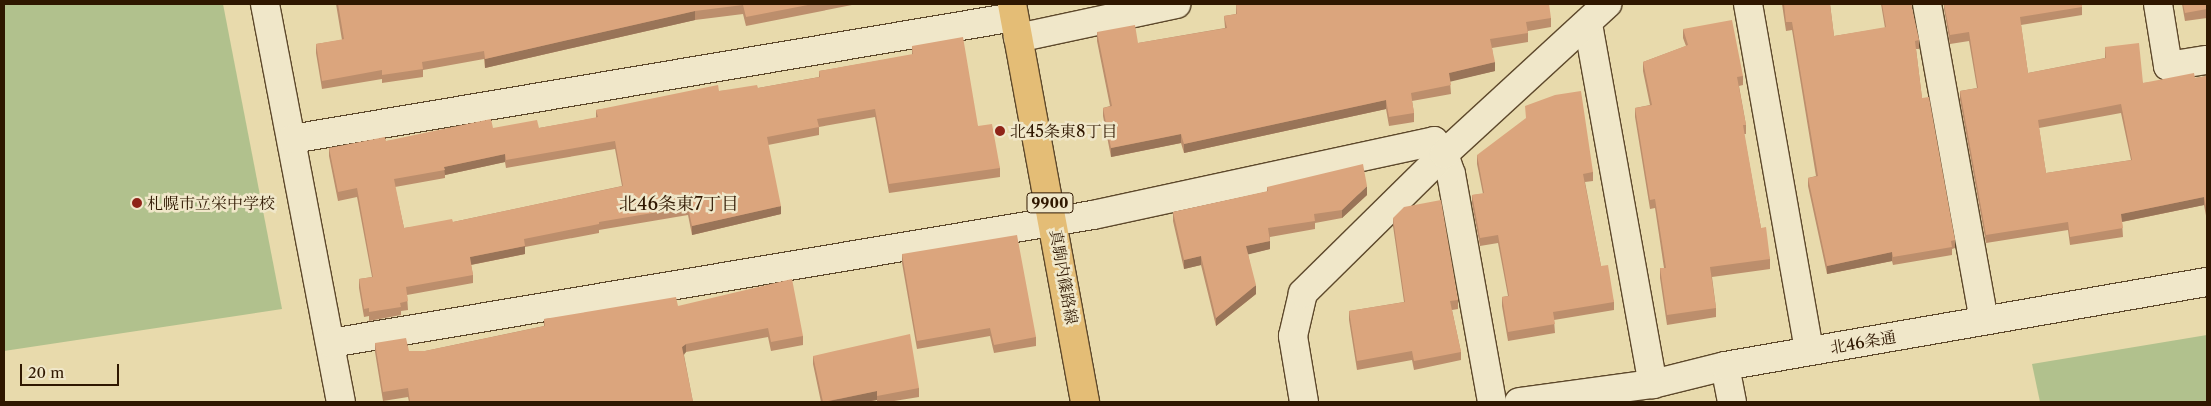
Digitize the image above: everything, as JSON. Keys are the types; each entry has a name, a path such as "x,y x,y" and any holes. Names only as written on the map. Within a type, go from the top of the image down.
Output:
{"main road":[{"name":"真駒内篠路線","path":"1015,20 1086,402"}],"street":[{"path":"265,4 341,402"},
{"path":"292,139 1015,20 1176,4"},
{"path":"1304,402 1293,336 1303,293 1444,154 1588,24 1607,4"},
{"path":"1748,4 1809,351"},
{"path":"1927,4 1984,320"},
{"path":"2158,4 2168,66 2207,60"},
{"path":"1588,24 1653,384"},
{"path":"331,343 1054,222 1434,140 1444,154 1451,174 1492,402"},
{"name":"北46条通","path":"1520,402 1653,384 1725,366 2207,282"},
{"path":"1725,366 1732,402"}],"green space":[{"name":"札幌市立栄中学校","path":"4,4 223,4 282,309 4,351"},
{"path":"2207,335 2207,402 2040,402 2032,364"}],"building":[{"path":"338,4 813,4 746,17 743,5 695,11 485,59 484,51 422,62 423,69 382,75 382,70 322,81 316,44 344,39"},
{"path":"1236,4 1549,4 1551,18 1526,22 1528,33 1490,39 1495,62 1449,73 1451,85 1411,93 1414,113 1389,117 1386,100 1184,144 1181,134 1111,148 1103,108 1112,106 1097,32 1135,25 1138,43 1227,28 1224,16 1237,14"},
{"path":"1784,4 1830,4 1834,36 1886,27 1882,4 1911,4 1919,40 1915,41 1922,98 1929,97 1955,240 1951,241 1952,247 1893,257 1892,252 1827,266 1808,178 1818,176 1792,22 1786,22"},
{"path":"1944,4 2082,4 2082,7 2020,17 2028,73 2106,58 2105,47 2139,43 2143,83 2194,73 2195,78 2207,76 2207,213 2204,197 2121,214 2123,228 2070,237 2068,222 1986,235 1960,91 1978,88 1969,32 1950,35","holes":["2121,104 2132,160 2046,173 2038,120"]},
{"path":"2183,4 2207,4 2207,9 2185,13"},
{"path":"1732,20 1743,76 1737,77 1746,125 1743,125 1761,228 1766,227 1770,259 1710,267 1716,308 1667,315 1660,268 1666,268 1655,199 1650,200 1635,108 1652,105 1643,62 1688,45 1683,29"},
{"path":"963,37 978,126 992,124 1000,168 889,184 875,109 817,119 819,127 767,137 781,206 692,226 688,207 599,222 599,224 524,239 525,246 470,257 473,275 406,287 408,301 400,303 401,307 369,312 369,308 364,309 359,279 373,277 357,188 338,192 329,148 385,137 386,141 491,119 493,128 537,120 539,128 598,117 596,110 718,85 719,91 757,85 758,88 820,77 819,71 913,54 912,46","holes":["615,141 623,186 453,222 452,219 404,228 394,179 445,170 444,167 505,154 506,160"]},
{"path":"1581,91 1593,172 1583,174 1601,266 1608,265 1614,302 1553,312 1555,324 1508,332 1502,297 1509,296 1498,235 1480,238 1472,195 1484,193 1477,155 1526,118 1525,106 1555,95"},
{"path":"1363,164 1367,186 1342,210 1314,214 1315,221 1268,228 1270,241 1246,246 1256,285 1216,318 1201,256 1184,260 1173,212 1268,191 1267,187"},
{"path":"1441,200 1458,300 1450,301 1461,352 1414,361 1412,351 1357,361 1349,311 1405,302 1393,218 1404,207"},
{"path":"1017,235 1036,337 994,345 990,328 917,341 902,254"},
{"path":"792,279 803,336 771,342 768,328 686,344 682,347 693,402 410,402 408,388 383,392 375,343 406,338 409,351 425,351 545,326 544,319 676,297 678,306"},
{"path":"910,334 919,388 877,396 877,391 823,402 813,356"}],"place":[{"name":"北45条東8丁目","path":"1000,131"},
{"name":"札幌市立栄中学校","path":"137,203"}],"district":[{"name":"北46条東7丁目","path":"679,204"}]}
